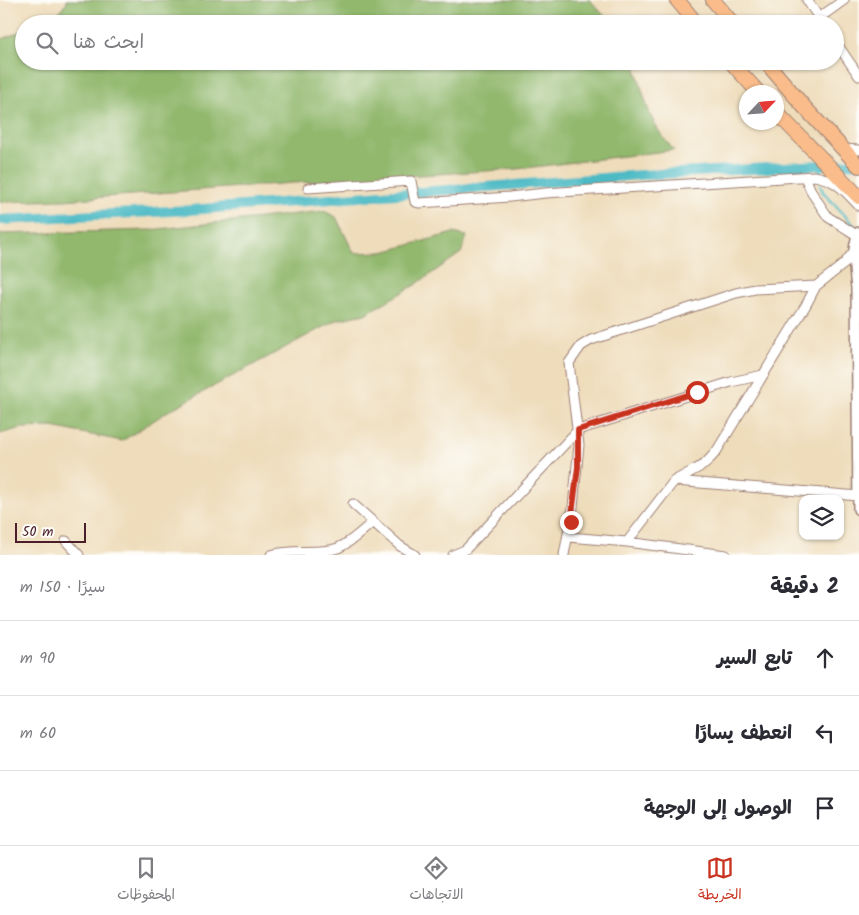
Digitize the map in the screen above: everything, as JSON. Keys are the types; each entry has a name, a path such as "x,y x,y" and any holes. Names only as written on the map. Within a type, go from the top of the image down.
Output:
{"highway":[{"path":"676,0 689,15"},
{"path":"713,0 726,15"},
{"path":"738,70 752,85"},
{"path":"772,70 853,156"},
{"path":"784,120 859,197"}],"street":[{"path":"807,0 818,15"},
{"path":"828,15 844,0"},
{"path":"844,54 859,76"},
{"path":"805,177 812,193 828,216 858,234 855,250 859,510"},
{"path":"308,188 411,181 415,202 419,203 510,197 545,192 805,177 826,178 833,181 859,206"},
{"path":"627,542 674,481 705,464 716,452 816,286 844,264 855,250"},
{"path":"564,555 569,537 578,467 578,430 569,363 581,346 590,340 736,293 755,289 816,286"},
{"path":"453,555 465,550 486,529 578,430 722,384 763,375"},
{"path":"674,481 859,496"},
{"path":"354,504 400,546 415,555"},
{"path":"271,555 340,547 373,522"},
{"path":"569,537 627,542 703,554 726,555"},
{"path":"66,541 79,555"}],"green space":[{"path":"66,0 590,0 604,15 56,15 67,2"},
{"path":"15,34 15,70 636,70 648,109 658,130 674,150 517,169 64,200 0,202 0,40"},
{"path":"324,211 336,217 354,253 383,252 453,233 467,236 461,253 415,285 365,314 336,320 170,410 122,441 52,427 22,428 0,434 0,234 149,230"}],"waterway":[{"path":"0,220 190,210 641,175 859,163"},
{"path":"820,166 820,172"},
{"path":"820,185 823,192 858,230"}],"route":[{"path":"571,522 578,467 578,430 697,392"}]}
